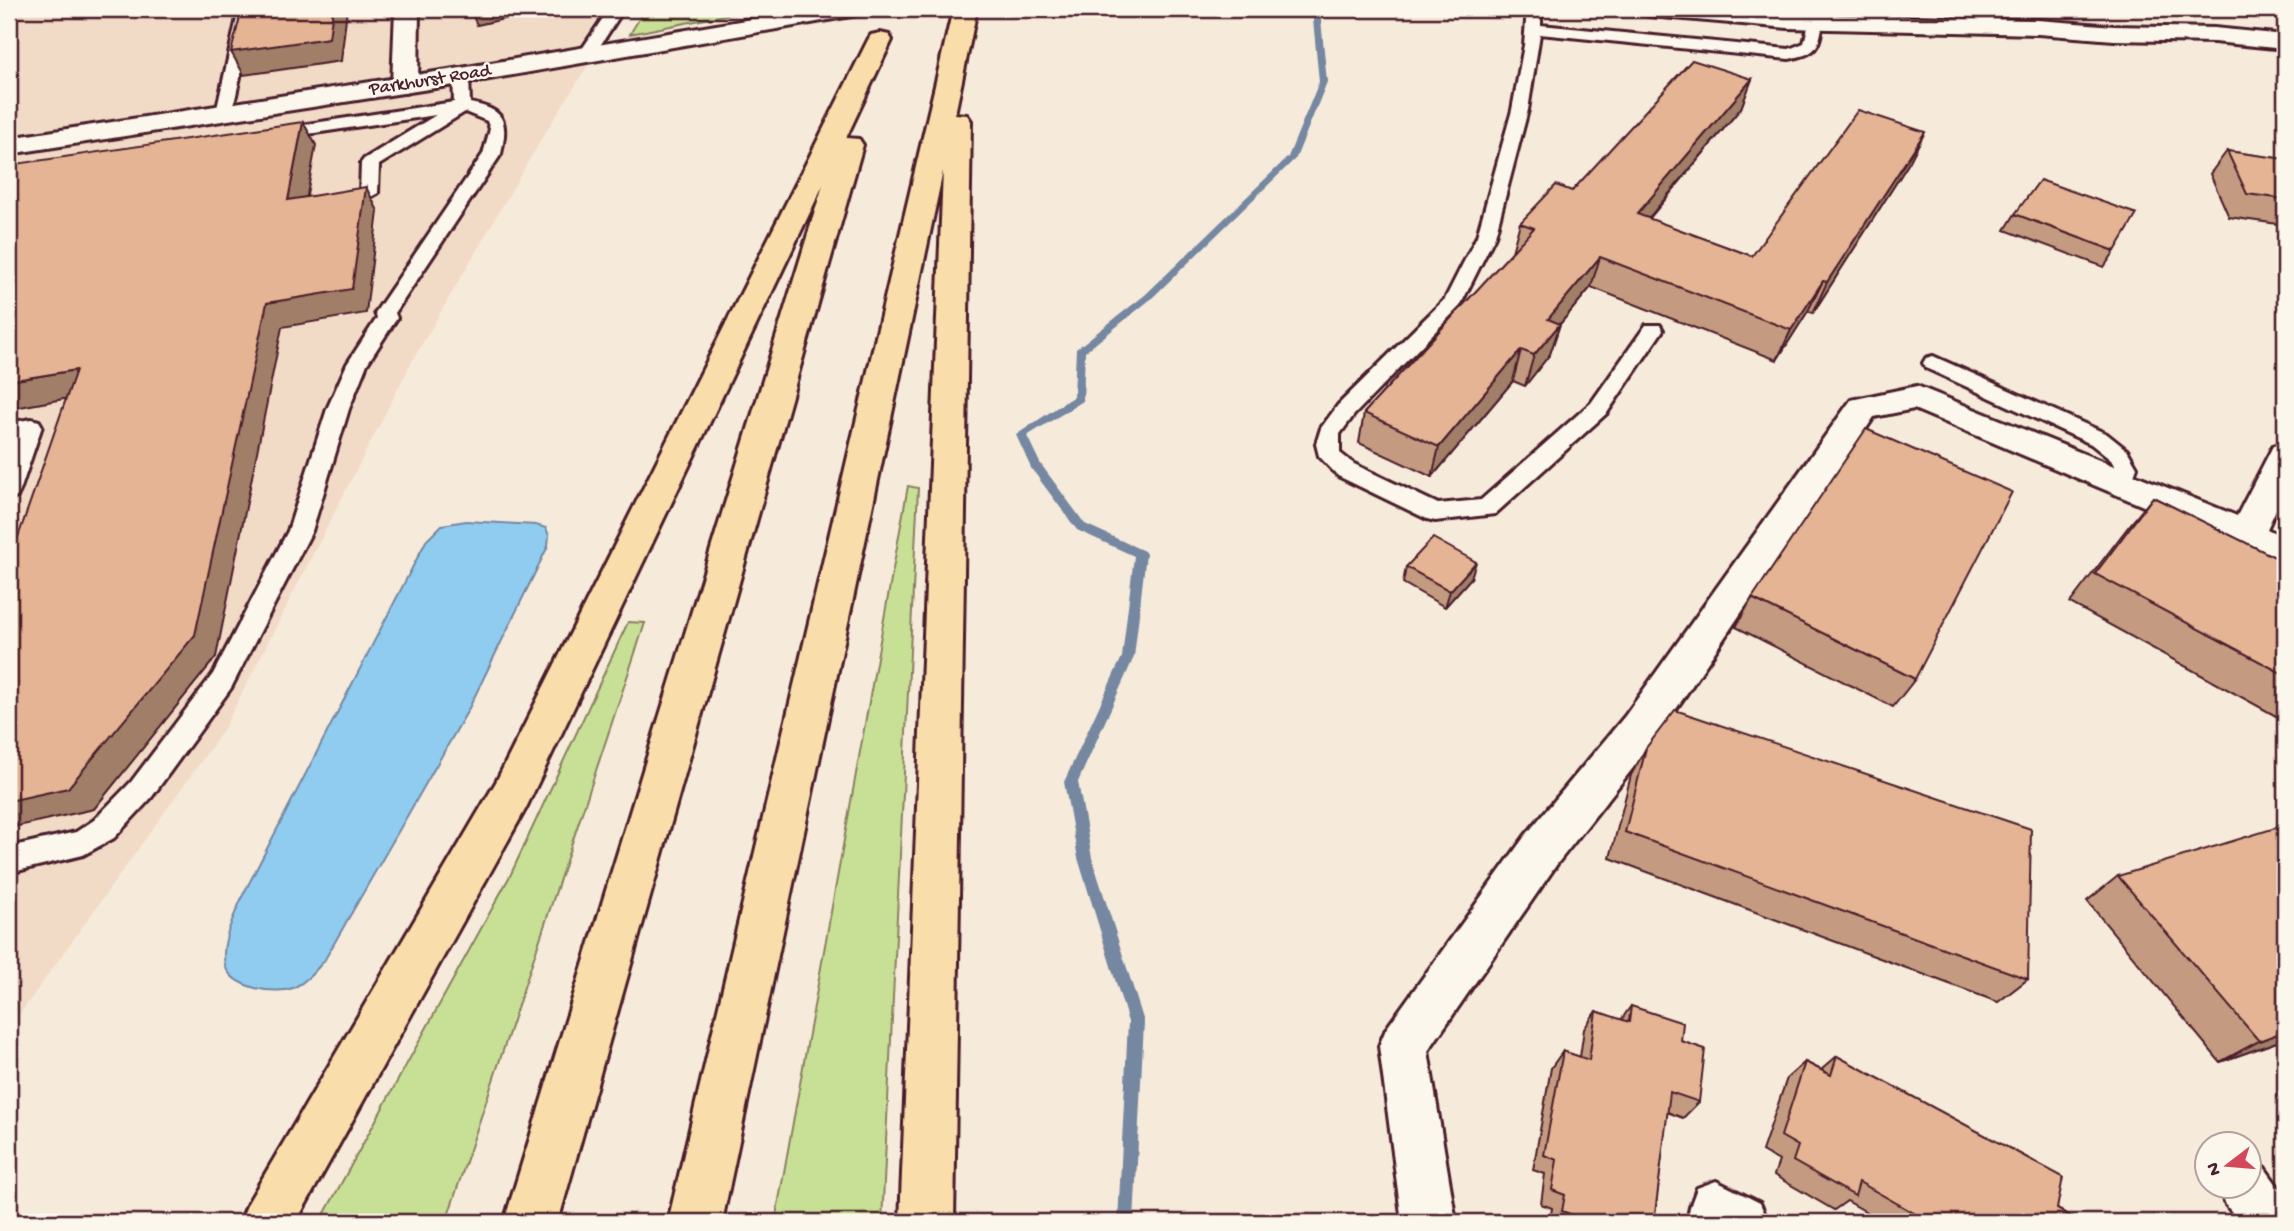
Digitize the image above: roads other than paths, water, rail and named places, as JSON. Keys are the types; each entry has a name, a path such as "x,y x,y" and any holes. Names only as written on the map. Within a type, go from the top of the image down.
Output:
{"highway":[{"path":"695,1222 963,18"},
{"path":"927,1222 963,18"},
{"path":"267,1222 511,795 883,30 531,1222"}],"street":[{"path":"405,85 407,9"},
{"name":"Parkhurst Road","path":"9,146 461,76 851,9"},
{"path":"1650,9 1815,22 2038,27 2114,33 2214,35 2285,42"},
{"path":"2064,9 2114,33"},
{"path":"1429,1222 1403,1046 1541,850 1640,728 1863,408 1917,397 2246,534 2285,555"},
{"path":"2246,534 2285,455"},
{"path":"2256,1200 2272,1222"},
{"path":"1714,1222 1716,1207 1741,1222"}],"lane":[{"path":"224,113 247,9"},
{"path":"586,55 616,9"},
{"path":"1653,330 1599,408 1487,508 1435,513 1346,470 1330,456 1327,444 1329,433 1346,410 1453,302 1486,236 1520,110 1534,19 1789,54 1803,51 1811,45 1815,22"},
{"path":"461,76 462,106"},
{"path":"369,193 370,163 462,106"},
{"path":"9,860 83,843 104,829 141,790 222,681 300,531 338,409 357,363 387,318 385,313 492,154 498,129 494,118 481,110 462,106 256,137"},
{"path":"1933,363 2099,439 2119,455 2126,467 2121,483"},
{"path":"9,430 31,426 9,491"}],"water":[{"path":"466,521 536,525 546,528 548,546 468,710 324,961 311,976 287,990 266,990 245,984 229,973 224,956 229,930 242,897 426,541 442,525"}],"waterway":[{"path":"1126,1222 1136,1022 1085,858 1071,782 1128,657 1140,554 1081,527 1035,465 1021,435 1079,398 1080,351 1148,297 1292,158 1323,82 1316,9"}]}
